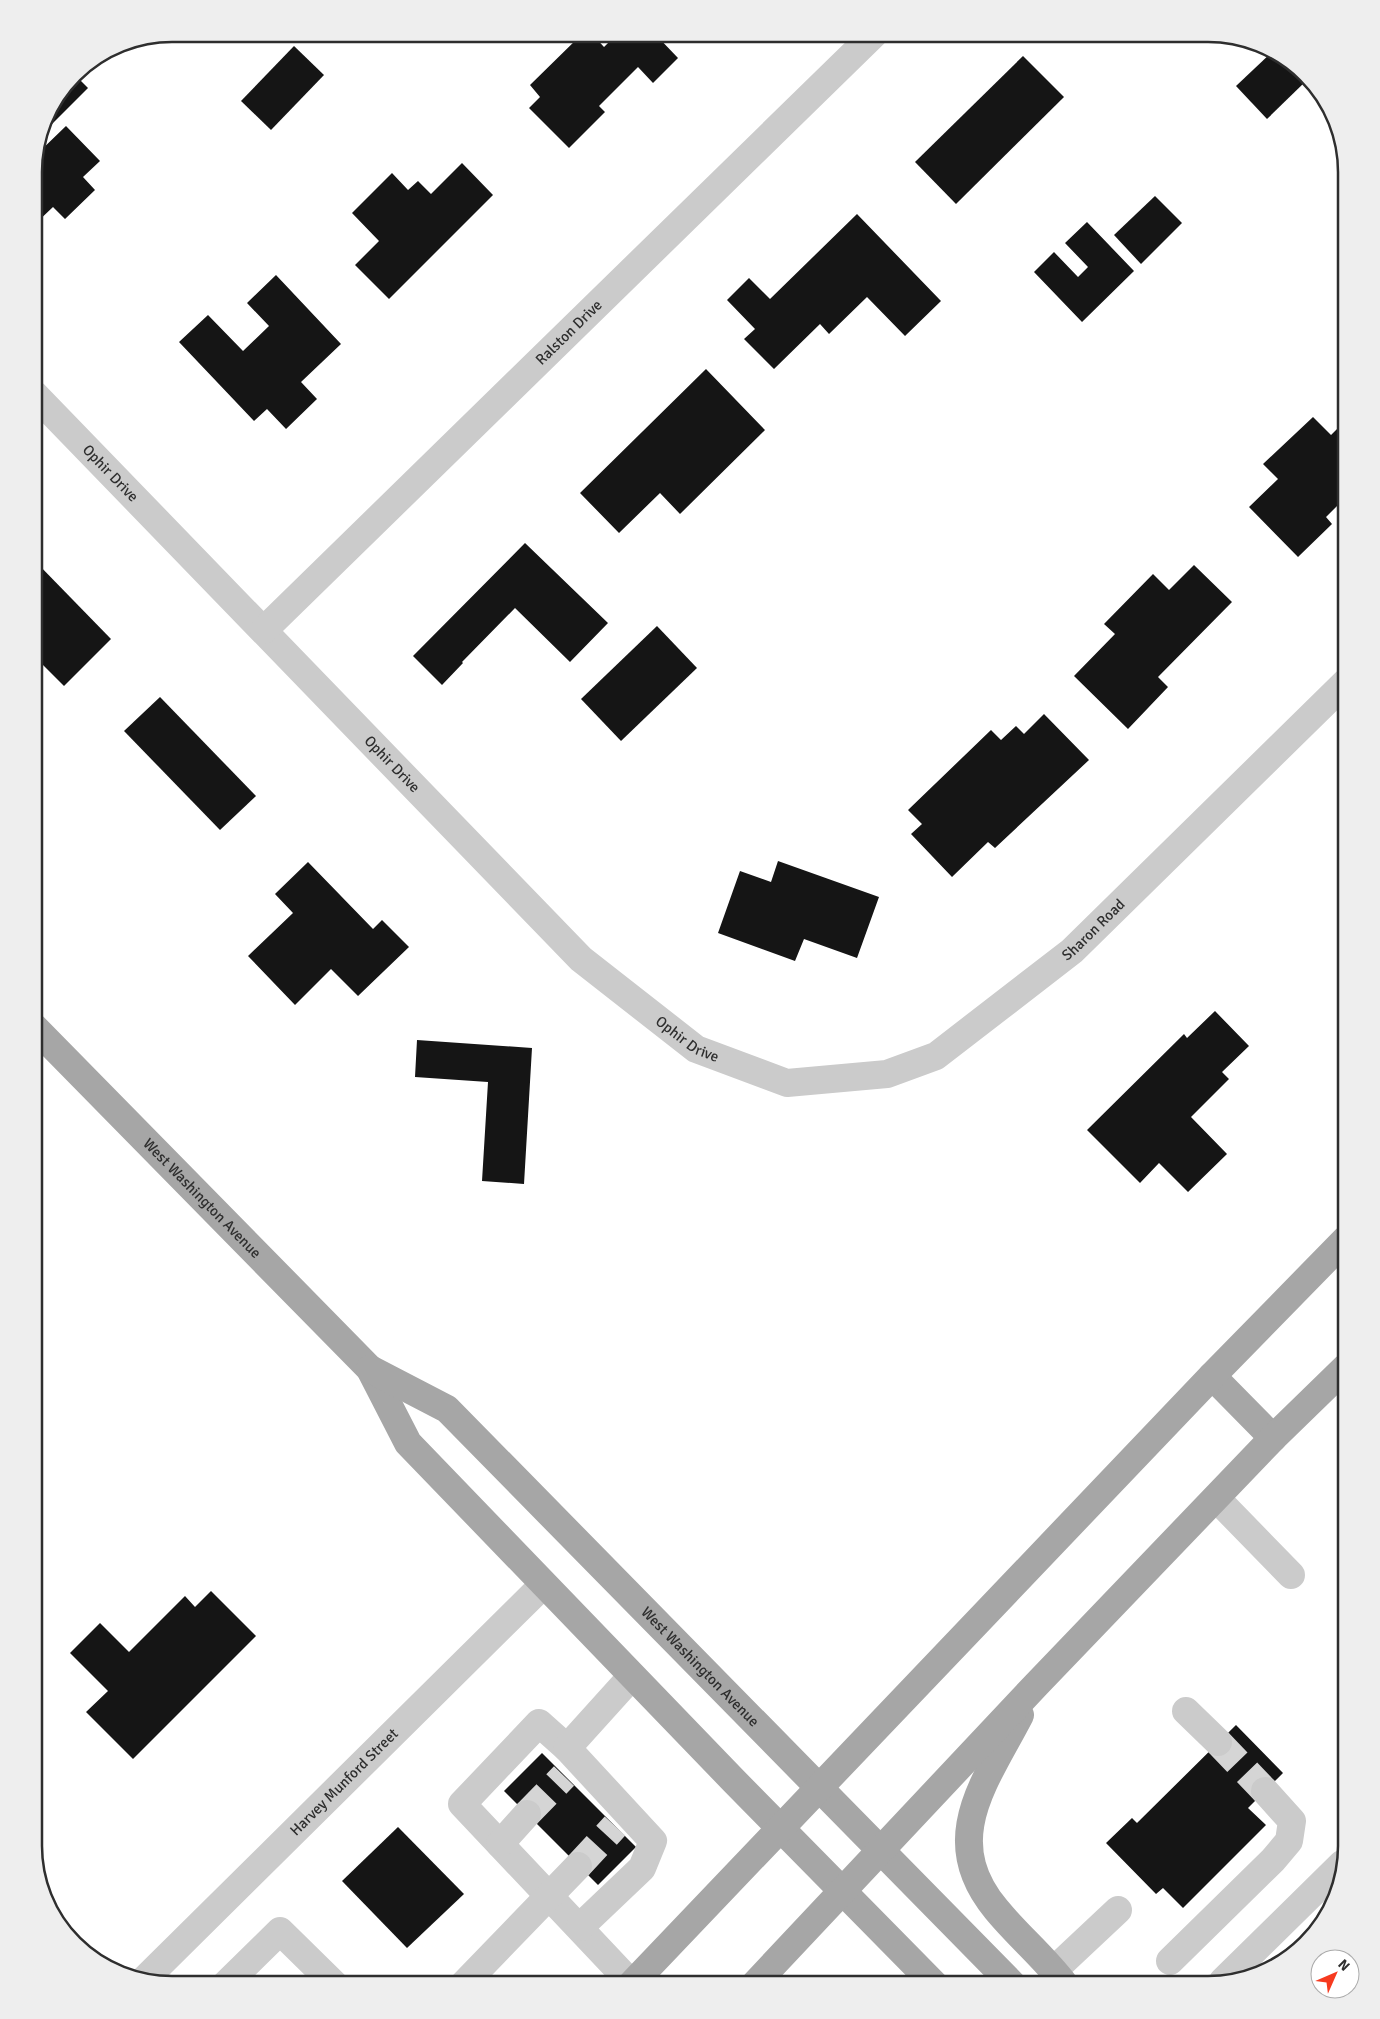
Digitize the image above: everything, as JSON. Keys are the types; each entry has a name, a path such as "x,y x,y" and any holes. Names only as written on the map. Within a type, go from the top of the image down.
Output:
{"main road":[{"name":"West Washington Avenue","path":"43,1036 370,1369 408,1443 543,1585 926,1976"},
{"path":"640,1976 1212,1376 1338,1247"},
{"name":"West Washington Avenue","path":"370,1369 447,1409 1003,1976"},
{"path":"762,1976 841,1890 1036,1685 1273,1438 1338,1375"},
{"path":"1212,1376 1273,1438"},
{"path":"1036,1685 983,1783 970,1819 970,1852 978,1883 995,1908 1057,1976"}],"street":[{"name":"Ralston Drive","path":"264,630 865,43"},
{"name":"Ophir Drive","path":"43,403 581,959 696,1050 787,1083"},
{"name":"Sharon Road","path":"787,1083 887,1074 936,1056 1072,951 1338,690"},
{"path":"1216,1498 1291,1575"},
{"name":"Harvey Munford Street","path":"150,1974 543,1585"},
{"path":"570,1762 632,1676"},
{"path":"1186,1711 1218,1742"},
{"path":"580,1927 642,1868 653,1842 622,1819 570,1762 538,1723 462,1804 580,1927 623,1976"},
{"path":"1170,1961 1290,1841 1292,1821 1266,1791"},
{"path":"500,1844 527,1814"},
{"path":"472,1976 578,1866"},
{"path":"1231,1974 1335,1871"},
{"path":"1061,1976 1118,1910"},
{"path":"234,1976 280,1931 326,1976"}],"building":[{"path":"573,43 600,43 604,47 608,43 664,43 678,58 653,83 638,67 599,106 605,112 569,148 529,108 540,97 530,85"},
{"path":"294,46 324,75 271,130 241,101"},
{"path":"1023,56 1064,97 956,204 915,162"},
{"path":"1267,57 1287,69 1303,84 1267,119 1236,86"},
{"path":"81,81 88,88 51,125 69,93"},
{"path":"66,126 100,161 83,177 95,190 65,219 53,207 43,216 43,164 46,146"},
{"path":"462,163 493,195 389,299 355,265 379,241 352,213 392,173 408,190 418,181 431,194"},
{"path":"1155,196 1182,223 1141,264 1114,235"},
{"path":"857,214 941,301 905,336 867,297 829,334 820,324 774,369 744,339 755,329 727,300 749,278 770,299"},
{"path":"1087,222 1134,271 1082,322 1034,272 1054,252 1078,277 1088,267 1065,243"},
{"path":"276,275 341,344 301,382 317,399 286,429 267,409 254,421 179,342 208,315 243,351 269,326 247,303"},
{"path":"706,369 765,430 680,514 660,493 619,533 580,493"},
{"path":"1313,417 1331,435 1338,428 1338,505 1326,517 1332,524 1298,557 1249,507 1278,479 1263,464"},
{"path":"525,543 608,623 570,662 515,608 442,685 413,656"},
{"path":"1194,565 1232,602 1158,677 1168,687 1128,729 1074,676 1115,634 1104,624 1153,574 1169,590"},
{"path":"43,569 111,639 64,686 43,665"},
{"path":"657,626 697,668 621,741 581,699"},
{"path":"160,697 256,796 220,830 124,731"},
{"path":"1044,714 1089,760 995,848 988,842 952,877 911,834 922,824 908,810 991,730 1001,740 1016,726 1024,734"},
{"path":"778,861 879,897 857,958 804,939 795,961 718,933 740,871 771,882"},
{"path":"308,862 373,929 382,920 409,947 358,996 331,969 295,1005 248,956 293,913 275,894"},
{"path":"1215,1011 1249,1046 1222,1072 1229,1079 1191,1117 1227,1154 1188,1192 1159,1163 1140,1183 1087,1130 1184,1034 1187,1038"},
{"path":"417,1040 532,1048 524,1184 482,1181 488,1082 415,1077"},
{"path":"211,1591 256,1636 133,1759 86,1712 108,1691 70,1653 100,1623 129,1652 185,1596 195,1607"},
{"path":"1236,1725 1283,1773 1248,1808 1266,1825 1183,1908 1163,1888 1156,1894 1106,1843 1132,1818 1137,1823"},
{"path":"542,1753 636,1847 598,1885 504,1791"},
{"path":"398,1827 464,1894 407,1948 342,1881"}],"tunnel":[{"path":"1218,1742 1265,1791"},
{"path":"527,1814 564,1776"},
{"path":"578,1866 615,1826"}]}
